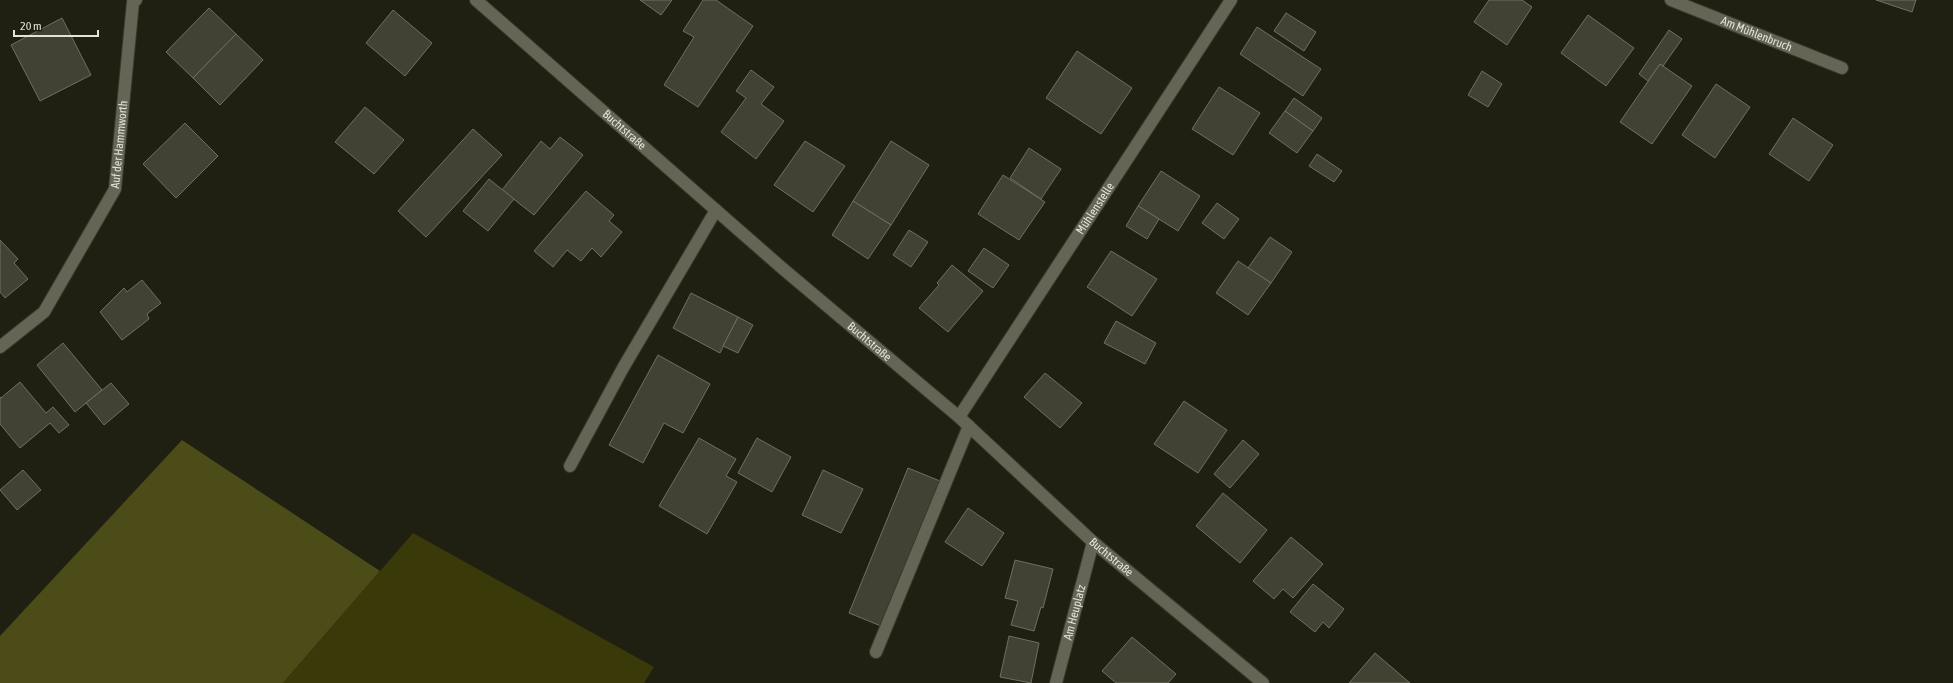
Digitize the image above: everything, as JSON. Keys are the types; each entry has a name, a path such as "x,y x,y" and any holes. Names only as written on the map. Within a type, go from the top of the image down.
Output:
{"street":[{"name":"Auf der Hammworth","path":"0,347 44,312 115,189 133,2 136,0"},
{"name":"Buchtstraße","path":"476,0 716,210 959,417 1093,542 1263,683"},
{"name":"Mühlenstelle","path":"959,417 1231,0"},
{"name":"Am Mühlenbruch","path":"1671,0 1842,68"},
{"path":"570,466 623,368 716,210"},
{"path":"876,652 969,426"},
{"name":"Am Heuplatz","path":"1056,683 1093,542"}],"shaded area":[{"path":"182,440 380,571 283,683 0,683 0,636"},
{"path":"413,533 654,667 644,683 283,683"}],"building":[{"path":"640,0 672,0 661,15"},
{"path":"703,0 716,0 753,26 698,107 664,85 694,37 683,31"},
{"path":"1489,0 1522,0 1532,7 1507,45 1474,22"},
{"path":"1876,0 1916,0 1912,12"},
{"path":"209,8 236,34 193,78 166,52"},
{"path":"393,10 432,43 405,76 366,43"},
{"path":"1286,13 1316,32 1304,51 1274,31"},
{"path":"1588,15 1634,48 1606,86 1561,53"},
{"path":"62,18 91,75 40,101 11,45"},
{"path":"1257,27 1321,69 1303,96 1240,54"},
{"path":"1669,30 1682,39 1663,66 1660,64 1648,81 1639,74"},
{"path":"236,34 263,60 220,105 193,78"},
{"path":"1077,51 1132,88 1101,134 1046,98"},
{"path":"1660,64 1692,86 1652,144 1620,122"},
{"path":"751,70 774,87 761,104 784,121 756,159 721,132 746,98 736,91"},
{"path":"1482,71 1502,84 1488,107 1468,95"},
{"path":"1716,84 1750,107 1715,158 1682,135"},
{"path":"1219,87 1260,113 1233,155 1192,129"},
{"path":"1294,98 1322,118 1313,131 1285,111"},
{"path":"365,107 404,140 374,174 335,142"},
{"path":"1285,111 1313,131 1297,153 1269,133"},
{"path":"1793,118 1833,145 1809,181 1769,154"},
{"path":"185,123 218,156 176,198 143,164"},
{"path":"473,129 502,155 426,237 398,211"},
{"path":"560,137 583,155 534,215 502,190 541,141 550,149"},
{"path":"805,141 845,166 813,212 774,185"},
{"path":"891,141 929,165 891,225 853,201"},
{"path":"1029,148 1061,169 1041,199 1010,178"},
{"path":"1317,154 1342,171 1334,182 1309,166"},
{"path":"1161,171 1200,196 1178,231 1138,206"},
{"path":"1003,175 1045,202 1019,240 978,214"},
{"path":"489,179 514,199 488,231 463,211"},
{"path":"586,191 614,215 609,221 622,232 601,257 592,248 581,261 567,250 553,267 534,251"},
{"path":"853,201 891,225 868,259 832,235"},
{"path":"1217,203 1239,219 1224,239 1202,223"},
{"path":"1138,206 1159,219 1147,239 1126,226"},
{"path":"909,230 928,242 911,267 893,255"},
{"path":"1270,237 1292,252 1271,283 1248,268"},
{"path":"0,240 18,259 14,263 28,279 5,298 0,292"},
{"path":"984,248 1009,265 993,288 968,271"},
{"path":"1111,251 1157,279 1132,316 1087,287"},
{"path":"1238,261 1271,283 1248,315 1216,293"},
{"path":"952,265 983,291 948,332 919,308 939,285 937,283"},
{"path":"142,280 161,303 147,314 149,319 122,340 100,312 124,288 127,292"},
{"path":"691,293 738,317 720,353 673,328"},
{"path":"738,317 753,325 738,353 723,346"},
{"path":"1116,321 1156,343 1145,364 1104,343"},
{"path":"63,343 102,390 75,412 37,365"},
{"path":"658,355 710,384 683,433 664,423 643,463 609,445"},
{"path":"1045,373 1082,403 1060,428 1024,397"},
{"path":"20,382 46,413 53,407 69,425 59,433 50,423 20,448 0,424 0,397 1,398"},
{"path":"111,383 129,404 104,425 86,403"},
{"path":"1184,401 1227,430 1198,473 1154,444"},
{"path":"699,438 736,459 726,476 737,482 707,534 659,506"},
{"path":"757,438 791,457 772,492 738,473"},
{"path":"1243,440 1259,454 1230,488 1214,474"},
{"path":"908,468 940,481 881,626 849,613"},
{"path":"23,470 41,490 17,510 0,490"},
{"path":"823,470 863,489 841,533 802,515"},
{"path":"1223,493 1267,530 1240,563 1196,526"},
{"path":"968,508 1004,533 982,566 945,542"},
{"path":"1291,537 1323,564 1293,598 1283,589 1274,599 1253,581"},
{"path":"1015,560 1053,569 1043,608 1041,607 1034,631 1011,625 1018,601 1005,598"},
{"path":"1313,584 1344,609 1329,628 1323,622 1315,632 1290,612"},
{"path":"1009,636 1039,643 1031,683 1000,677"},
{"path":"1132,637 1176,674 1168,683 1116,683 1102,671"},
{"path":"1375,653 1410,683 1349,683"}]}
